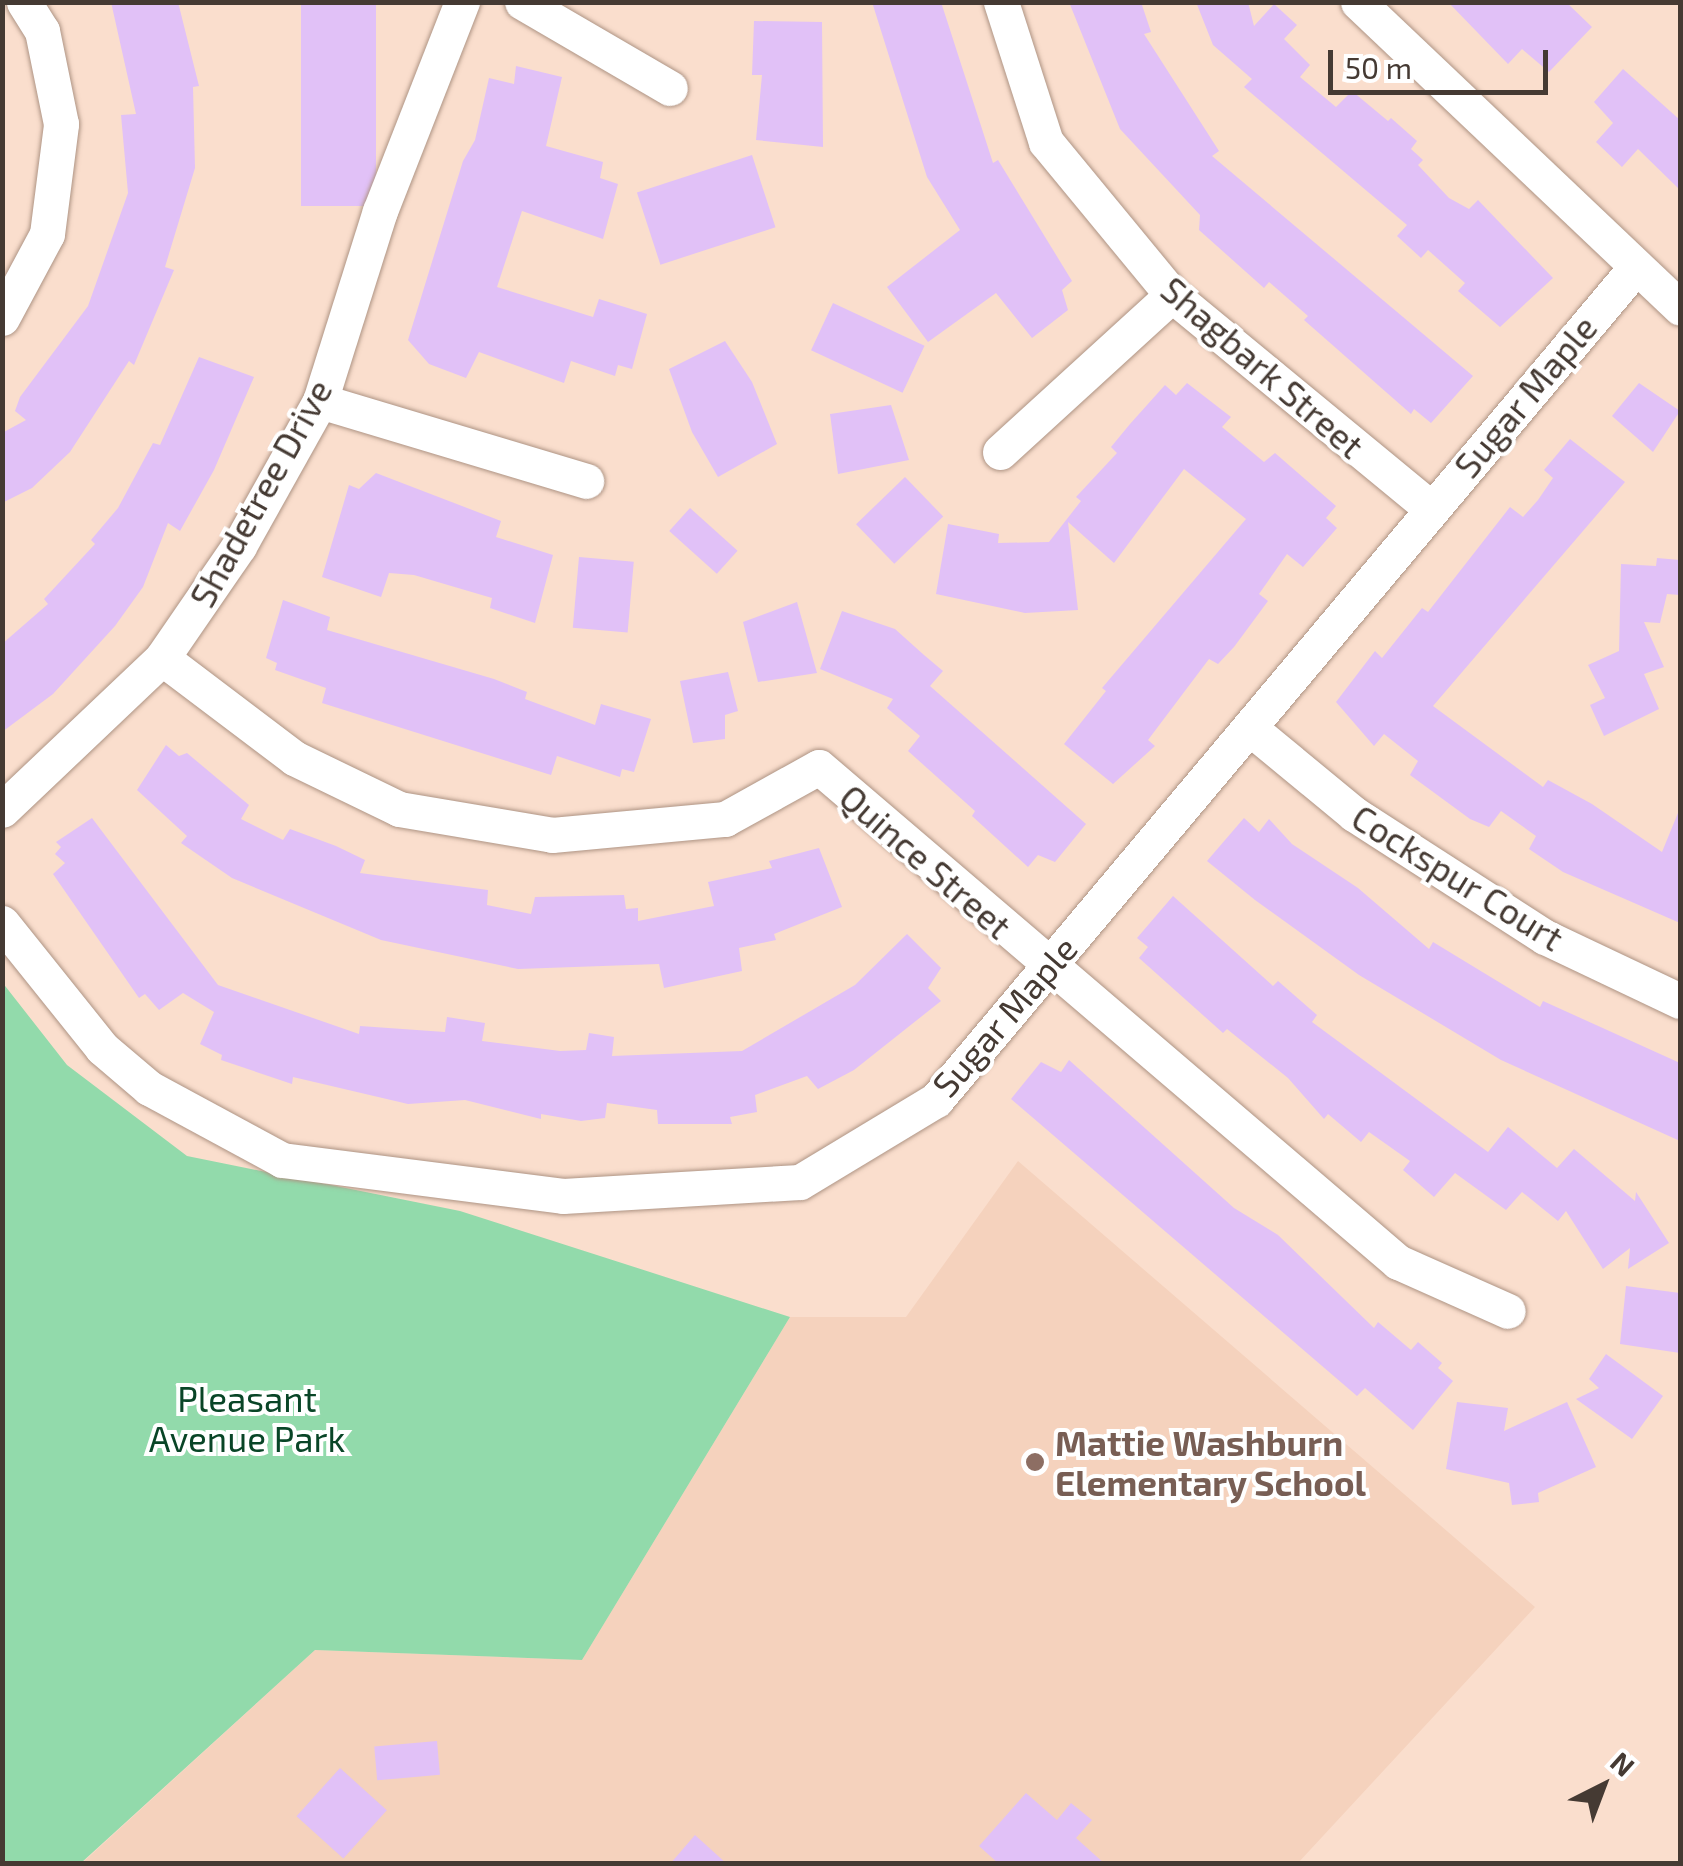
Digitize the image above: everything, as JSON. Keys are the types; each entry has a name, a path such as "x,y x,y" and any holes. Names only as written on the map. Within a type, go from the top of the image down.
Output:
{"street":[{"path":"2,318 47,234 60,124 42,31 24,2"},
{"name":"Shadetree Drive","path":"2,810 162,658 238,546 320,401 380,212 462,2"},
{"path":"522,2 670,88"},
{"name":"Shagbark Street","path":"1002,2 1046,142 1172,295 1430,508"},
{"path":"1358,2 1680,308"},
{"name":"Sugar Maple","path":"2,923 102,1048 148,1088 282,1160 563,1196 800,1182 936,1100 1636,267"},
{"path":"1000,452 1172,295"},
{"path":"320,401 586,481"},
{"name":"Quince Street","path":"162,658 294,758 399,809 552,835 725,818 819,767 1048,967 1398,1262 1508,1311"},
{"name":"Cockspur Court","path":"1251,729 1354,814 1545,937 1680,1002"}],"shaded area":[{"name":"Mattie Washburn Elementary School","path":"1018,1161 1535,1607 1298,1863 81,1864 315,1650 582,1660 790,1317 906,1317"}],"green space":[{"name":"Pleasant Avenue Park","path":"2,982 67,1065 187,1156 460,1211 790,1317 582,1660 315,1650 81,1863 3,1863"}],"building":[{"path":"111,2 178,2 199,86 193,87 195,168 165,267 174,270 134,365 129,361 70,452 32,488 2,503 2,433 26,420 15,411 20,397 88,306 128,193 121,115 136,114"},
{"path":"301,2 376,2 376,206 301,206"},
{"path":"872,2 941,2 993,163 998,160 1072,281 1062,290 1068,310 1032,338 996,293 928,342 887,287 960,230 927,177"},
{"path":"1069,2 1141,2 1151,32 1144,34 1219,151 1212,156 1473,376 1431,423 1414,409 1411,414 1304,320 1308,316 1269,282 1264,288 1199,230 1200,215 1120,129"},
{"path":"1196,2 1248,2 1254,26 1274,4 1297,25 1284,39 1310,65 1300,77 1336,107 1352,91 1388,121 1391,118 1417,141 1411,149 1423,160 1418,165 1449,198 1469,209 1478,200 1553,278 1500,327 1458,291 1465,283 1428,250 1421,258 1397,236 1407,225 1244,87 1252,79 1213,45"},
{"path":"1448,2 1566,2 1592,27 1549,72 1522,49 1508,64"},
{"path":"754,21 822,22 823,147 756,140 762,75 752,75"},
{"path":"516,66 562,77 546,146 603,162 600,178 618,184 603,239 522,211 497,287 593,317 599,299 647,314 632,369 618,365 615,376 571,361 564,383 479,352 466,378 429,364 408,340 463,161 475,140 489,78 514,84"},
{"path":"1623,69 1680,120 1680,190 1638,149 1622,167 1596,142 1613,123 1594,102"},
{"path":"752,155 775,227 660,265 637,192"},
{"path":"833,303 925,346 903,393 811,350"},
{"path":"725,341 752,382 777,444 718,477 692,432 669,369"},
{"path":"199,357 254,377 214,470 180,531 168,523 143,587 115,626 53,694 2,732 2,644 48,604 44,599 95,544 91,540 118,508 153,443 160,445"},
{"path":"1187,383 1231,417 1222,427 1264,462 1275,453 1336,506 1326,518 1337,528 1303,567 1287,554 1259,594 1268,601 1234,647 1218,664 1209,659 1148,740 1155,746 1113,784 1064,744 1106,691 1102,688 1246,519 1184,469 1114,563 1068,522 1078,610 1025,613 936,594 948,524 999,534 998,543 1049,542 1081,501 1076,497 1117,453 1111,447 1130,424 1165,385 1176,395"},
{"path":"1639,383 1680,411 1653,452 1612,416"},
{"path":"891,405 909,460 838,474 830,414"},
{"path":"1570,439 1625,482 1433,706 1543,787 1548,780 1592,804 1662,852 1680,808 1680,923 1563,872 1529,849 1536,836 1501,811 1489,827 1470,819 1410,775 1418,761 1384,734 1374,746 1336,702 1375,651 1382,658 1422,608 1428,612 1510,507 1523,517 1553,478 1544,470"},
{"path":"376,473 501,521 496,537 553,555 535,623 490,608 492,598 414,575 389,573 381,597 322,577 349,485 359,489"},
{"path":"905,477 943,517 894,564 856,524"},
{"path":"690,508 738,551 717,574 669,531"},
{"path":"579,557 634,562 628,633 573,628"},
{"path":"1657,558 1680,560 1680,595 1667,594 1660,623 1644,622 1664,667 1644,674 1659,709 1604,736 1590,705 1605,698 1588,665 1619,651 1621,564 1656,566"},
{"path":"283,600 330,617 327,630 494,679 527,692 525,699 595,725 601,704 651,719 634,772 622,769 620,777 557,756 551,775 322,703 326,688 275,670 277,663 266,658"},
{"path":"797,602 817,673 758,682 743,622"},
{"path":"842,611 895,629 943,671 930,686 1086,824 1055,862 1038,855 1028,867 972,816 975,811 908,751 920,736 887,708 893,699 820,669"},
{"path":"728,672 738,711 725,715 725,739 693,743 680,681"},
{"path":"166,745 179,756 187,753 249,805 241,819 283,840 290,829 336,846 365,860 360,873 488,890 487,905 531,914 535,897 624,895 626,909 638,908 638,921 714,906 708,882 772,868 769,861 819,848 842,907 774,934 776,940 739,948 742,971 664,988 659,964 518,969 381,940 232,878 181,843 187,836 137,790"},
{"path":"92,818 218,985 359,1034 360,1026 445,1032 447,1017 485,1023 482,1041 560,1051 586,1050 589,1033 614,1037 612,1056 742,1051 855,985 907,934 941,968 928,988 941,1001 854,1070 818,1089 807,1076 755,1095 757,1112 730,1117 732,1124 658,1124 657,1110 607,1103 605,1118 581,1121 541,1114 541,1119 465,1100 408,1104 293,1077 292,1084 221,1060 222,1055 200,1044 214,1012 183,993 159,1010 145,994 139,998 53,874 65,863 55,854 61,847 56,842"},
{"path":"1244,818 1259,832 1269,819 1292,844 1358,888 1429,949 1433,942 1540,1007 1543,1001 1680,1063 1680,1141 1501,1060 1359,975 1255,900 1207,861"},
{"path":"1173,896 1273,986 1278,981 1317,1015 1312,1022 1488,1152 1508,1127 1557,1168 1574,1149 1635,1201 1636,1192 1669,1243 1628,1269 1630,1248 1603,1269 1566,1211 1558,1221 1522,1192 1506,1210 1455,1173 1434,1197 1403,1170 1410,1161 1369,1132 1361,1142 1328,1114 1324,1119 1288,1078 1227,1029 1223,1033 1139,958 1148,947 1137,938"},
{"path":"1069,1060 1234,1208 1278,1235 1374,1328 1378,1322 1411,1350 1418,1342 1442,1363 1438,1368 1453,1381 1413,1430 1365,1388 1357,1396 1011,1099 1041,1062 1061,1072"},
{"path":"1626,1286 1680,1293 1680,1353 1620,1344"},
{"path":"1606,1354 1663,1396 1632,1439 1576,1399 1599,1388 1589,1379"},
{"path":"1457,1402 1508,1408 1504,1431 1567,1402 1596,1467 1538,1493 1539,1502 1512,1505 1509,1483 1446,1469"},
{"path":"437,1741 440,1775 377,1780 374,1746"},
{"path":"340,1768 387,1810 343,1858 297,1816"},
{"path":"1026,1793 1057,1820 1071,1803 1092,1820 1076,1838 1105,1864 999,1864 979,1846"},
{"path":"695,1835 727,1864 670,1864"}],"place":[{"name":"Mattie Washburn Elementary School","path":"1035,1462"}]}
